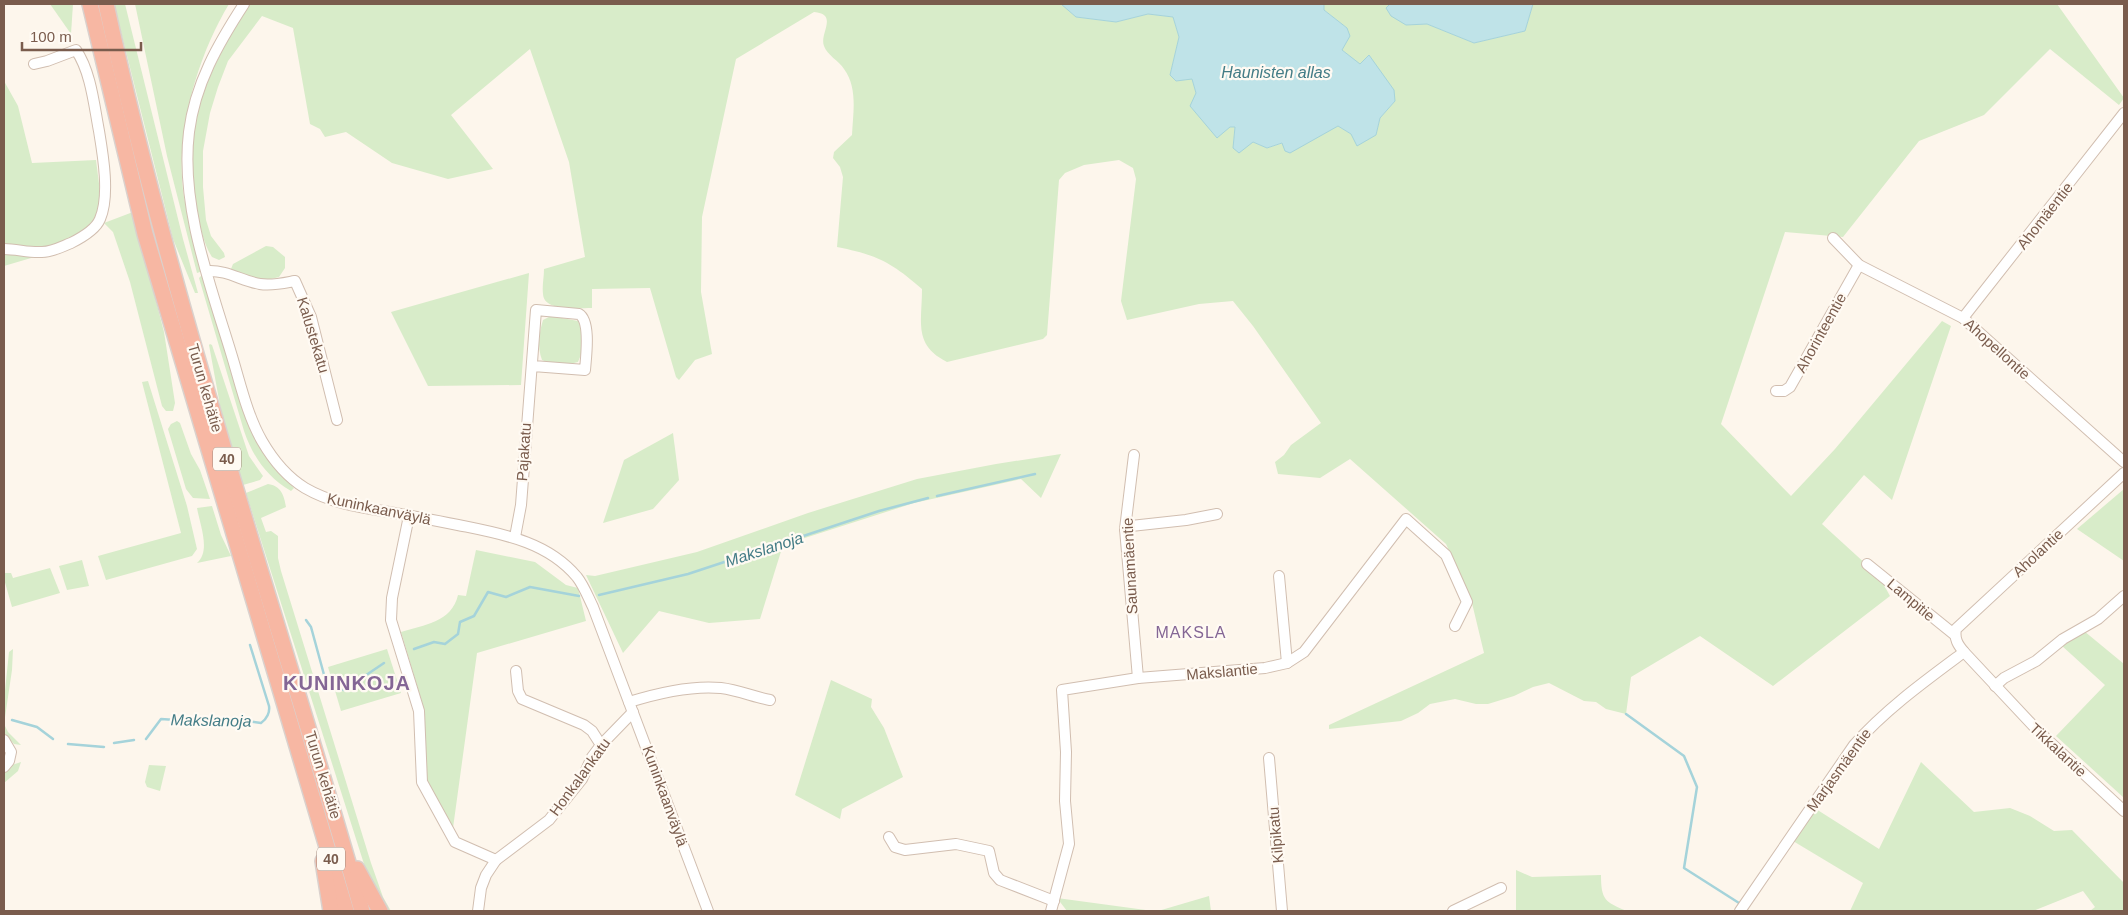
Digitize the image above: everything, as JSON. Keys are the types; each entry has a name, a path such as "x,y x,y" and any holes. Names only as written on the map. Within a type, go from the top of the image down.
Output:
{"highway":[{"name":"Turun kehätie","path":"90,4 146,234 346,911"},
{"name":"Turun kehätie","path":"106,4 121,72 190,335 362,911"},
{"path":"315,807 331,911"},
{"path":"342,842 380,911"}],"street":[{"name":"Kuninkaanväylä","path":"244,4 218,45 202,78 189,133 188,191 208,272 254,424 262,440 278,464 299,484 332,501 515,537 537,546 568,568 582,585 593,607 708,911"},
{"path":"4,249 33,252 54,250 79,239 101,218 104,198 104,164 95,109 81,58 76,50 47,62 34,64"},
{"name":"Ahomäentie","path":"1963,318 2124,113"},
{"name":"Ahopellontie","path":"1834,238 1859,265 1963,318 2124,462"},
{"name":"Ahorinteentie","path":"1776,391 1784,391 1790,387 1859,265"},
{"name":"Kalustekatu","path":"208,272 220,271 269,285 295,281 311,317 337,420"},
{"name":"Pajakatu","path":"515,537 521,505 536,310 583,316 586,324 585,370 533,366"},
{"name":"Saunamäentie","path":"1134,455 1125,530 1138,678"},
{"name":"Aholantie","path":"1955,636 1956,629 2124,474"},
{"path":"1125,530 1130,526 1186,520 1217,514"},
{"path":"409,516 392,598 391,620 418,711 422,782 455,842 496,860"},
{"name":"Makslantie","path":"1053,906 1069,844 1065,801 1066,752 1062,690 1138,678 1221,673 1265,668 1287,663 1304,652 1406,519 1446,555 1466,602 1455,626"},
{"name":"Lampitie","path":"1867,564 1955,636"},
{"path":"1279,576 1287,663"},
{"path":"1995,686 2004,678 2036,661 2063,640 2098,619 2124,596"},
{"name":"Tikkalantie","path":"1955,636 1957,643 1964,652 2038,731 2124,811"},
{"name":"Marjasmäentie","path":"1740,911 1854,745 1872,725 1919,685 1964,652"},
{"path":"516,671 518,691 522,699 584,725 592,731 601,744"},
{"path":"629,702 646,697 706,687 736,691 770,700"},
{"name":"Honkalankatu","path":"478,911 486,875 496,860 550,820 582,779 592,757 601,744 633,712"},
{"path":"4,740 10,747 11,752 9,761 4,767"},
{"name":"Kilpikatu","path":"1269,758 1282,911"},
{"path":"889,837 895,847 905,850 956,844 989,851 994,873 1000,880 1053,906"},
{"path":"1453,911 1501,888"}],"green space":[{"path":"50,4 73,4 71,34"},
{"path":"114,4 125,4 198,293 195,293 173,239"},
{"path":"135,4 229,4 217,25 198,72 185,123 182,148 184,197 203,271 197,273 167,156"},
{"path":"249,4 1061,4 1076,17 1116,22 1148,14 1173,17 1179,37 1170,75 1176,81 1192,78 1196,93 1217,137 1230,127 1235,127 1233,148 1253,142 1267,148 1338,126 1351,134 1376,135 1380,118 1395,101 1369,55 1360,65 1342,50 1347,28 1324,10 1324,4 1390,4 1387,8 1406,25 1427,24 1474,43 1525,31 1533,4 2057,4 2124,98 2119,105 2050,49 1984,115 1919,141 1843,237 1785,232 1721,424 1791,496 1835,449 1942,321 1951,326 1892,500 1864,475 1822,524 1879,576 1890,596 1773,686 1700,636 1631,677 1626,714 1606,709 1596,702 1584,701 1549,683 1488,704 1476,704 1455,699 1430,704 1418,713 1401,721 1329,729 1329,725 1484,653 1471,599 1446,544 1350,459 1320,478 1278,474 1275,462 1284,455 1291,445 1321,423 1253,326 1233,301 1199,304 1127,320 1121,301 1136,179 1133,168 1119,160 1084,165 1065,173 1059,180 1047,335 1043,339 947,362 936,355 924,340 921,322 922,289 901,272 883,261 863,253 837,247 843,177 840,167 833,158 834,152 852,135 853,92 844,69 824,46 823,41 827,20 825,16 814,12 736,59 702,217 701,292 712,354 695,360 679,380 676,377 650,288 592,289 592,308 563,308 549,304 545,300 543,294 544,269 585,257 569,162 530,49 451,115 493,169 448,179 392,163 346,132 325,137 320,129 310,124 293,28 262,16 228,61 210,113 203,151 203,187 206,220 211,236 225,257 219,260 212,257 202,234 192,179 192,152 195,126 201,101 210,77 221,53"},
{"path":"4,81 18,106 32,163 96,160 104,223 82,243 4,266"},
{"path":"133,212 164,332 175,403 173,411 166,411 162,406 130,282 113,232 104,223"},
{"path":"266,246 273,247 285,257 285,268 279,277 263,281 231,269 233,264"},
{"path":"529,273 521,385 428,386 391,312"},
{"path":"203,274 250,429 269,460 294,488 291,491 262,466 256,458 244,431 199,278"},
{"path":"551,316 578,321 581,326 583,342 578,362 559,364 542,360 539,345 540,330 543,320"},
{"path":"210,344 212,345 249,456 263,476 260,480 243,485 222,416"},
{"path":"148,381 187,506 197,549 192,556 106,580 98,556 181,533 142,382"},
{"path":"177,421 180,423 191,454 200,470 210,499 193,498 186,489 168,429 171,424"},
{"path":"673,433 679,480 653,509 603,523 624,460"},
{"path":"1061,454 1041,498 1021,479 914,503 783,545 760,619 709,623 659,611 623,653 586,575 595,576 697,552 808,513 917,479"},
{"path":"268,484 279,489 286,507 261,518 266,532 271,531 278,536 278,558 281,571 371,863 383,897 391,911 385,911 364,864 246,493"},
{"path":"2124,489 2124,561 2077,529"},
{"path":"212,506 221,535 231,556 197,563 201,558 204,545 197,508"},
{"path":"476,550 535,562 566,585 578,588 586,621 477,653 453,828 427,780 424,709 401,632 436,621 450,611 458,595 466,596"},
{"path":"82,560 89,586 67,590 59,566"},
{"path":"50,568 60,593 12,607 4,573 11,573 13,578"},
{"path":"2084,631 2124,664 2123,797 2056,736 2105,685 2061,645"},
{"path":"13,649 12,670 4,724 4,700 9,652"},
{"path":"387,649 401,693 341,711 328,667"},
{"path":"831,680 872,699 871,707 884,728 903,777 842,809 840,819 795,795"},
{"path":"4,724 8,732 21,745 14,744 4,733"},
{"path":"21,762 18,771 4,783 4,771 12,765"},
{"path":"1921,762 1974,812 2010,808 2030,816 2054,831 2072,830 2124,883 2124,911 2090,911 2095,907 2083,891 2033,911 1850,911 1863,883 1793,841 1816,809 1879,849"},
{"path":"149,765 166,766 160,791 147,787 145,782"},
{"path":"316,780 356,911 352,911"},
{"path":"1516,870 1532,877 1601,875 1603,895 1609,902 1627,911 1516,911"},
{"path":"1209,896 1211,911 1158,911"},
{"path":"1057,898 1153,911 1067,911"}],"water":[{"name":"Haunisten allas","path":"1061,4 1324,4 1324,10 1347,28 1350,36 1342,50 1360,64 1369,55 1394,90 1395,101 1380,118 1376,135 1357,146 1351,134 1338,126 1290,153 1285,151 1282,143 1267,148 1253,142 1239,153 1233,148 1235,127 1230,127 1217,138 1190,106 1196,93 1192,79 1176,81 1170,75 1179,37 1173,17 1148,14 1116,22 1076,17"},
{"path":"1390,4 1533,4 1525,31 1474,43 1427,24 1406,25 1391,16 1386,8"}],"waterway":[{"name":"Makslanoja","path":"937,496 1035,474"},
{"name":"Makslanoja","path":"599,595 688,574 879,511 928,498"},
{"name":"Makslanoja","path":"414,649 434,642 445,644 458,634 460,622 474,616 488,592 506,597 530,587 579,596"},
{"name":"Makslanoja","path":"306,620 311,627 326,682 344,690 384,663"},
{"name":"Makslanoja","path":"146,739 161,719 206,722 239,720 261,723 268,715 269,706 250,645"},
{"path":"1626,714 1684,756 1697,787 1684,868 1739,903"},
{"name":"Makslanoja","path":"12,720 37,727 53,739"},
{"name":"Makslanoja","path":"114,743 134,740"},
{"name":"Makslanoja","path":"68,744 104,747"}],"district":[{"name":"MAKSLA","path":"1191,632"},
{"name":"KUNINKOJA","path":"347,683"}]}
